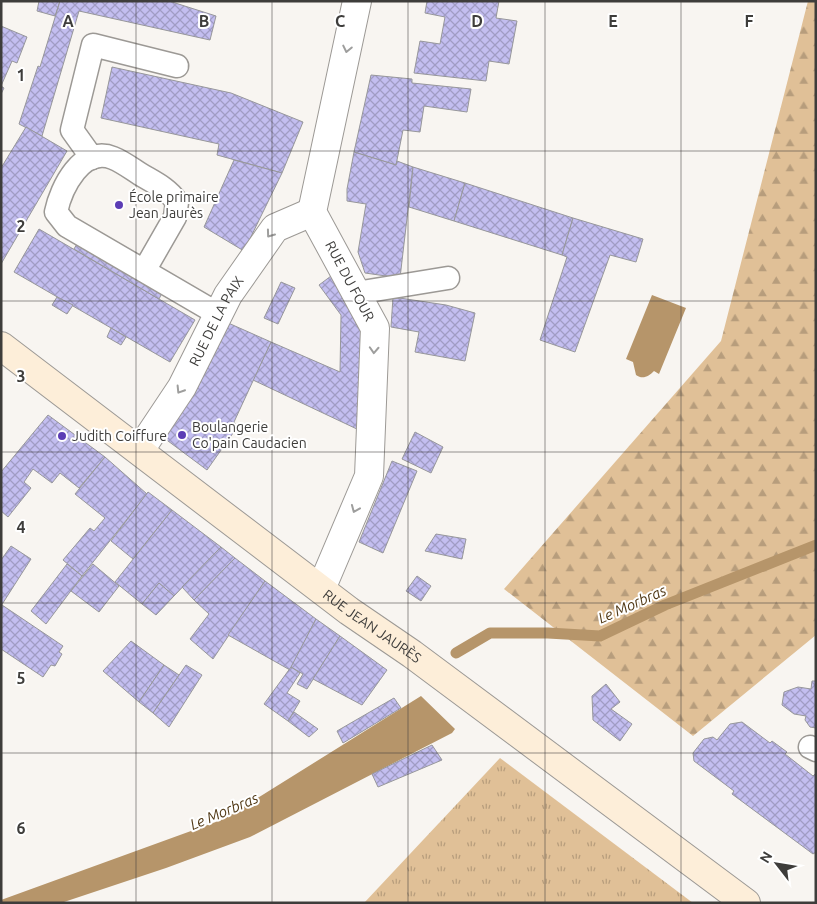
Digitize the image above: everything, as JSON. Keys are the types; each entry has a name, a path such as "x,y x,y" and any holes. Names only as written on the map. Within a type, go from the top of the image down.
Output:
{"main road":[{"name":"RUE JEAN JAURÈS","path":"1,346 320,589 496,715 746,903"}],"street":[{"path":"312,212 357,1"},
{"name":"RUE DU FOUR","path":"312,212 375,328 369,476 320,589"},
{"name":"RUE DE LA PAIX","path":"140,450 182,387 228,295 275,228 312,212"}],"lane":[{"path":"92,158 72,130 93,45 177,66"},
{"path":"144,271 175,217 177,202 168,190 112,157 92,158 78,166 59,197 56,212 68,226 144,271 218,314"},
{"path":"356,294 448,278"}],"green space":[{"path":"808,1 816,1 816,635 693,736 504,589 721,341"},
{"path":"500,758 693,903 364,903"}],"shaded area":[{"path":"652,295 686,308 659,374 654,371 648,376 641,377 636,375 633,362 626,359"},
{"path":"421,696 455,729 452,733 250,837 166,868 61,903 1,903 1,900 224,819"}],"building":[{"path":"39,1 60,1 55,16 37,11"},
{"path":"60,1 169,1 216,16 210,40 79,11 42,136 19,124 38,66 40,67"},
{"path":"427,1 499,1 496,18 517,21 509,64 489,61 486,81 414,73 420,41 440,44 445,17 425,13"},
{"path":"1,26 27,37 17,63 12,61 1,86"},
{"path":"112,67 231,93 303,122 282,173 217,155 219,144 101,118"},
{"path":"371,75 412,79 412,83 471,89 467,112 424,106 420,132 403,130 396,165 354,152"},
{"path":"26,127 67,151 1,264 1,168"},
{"path":"354,152 396,165 397,161 413,167 400,278 365,273 358,252 366,204 347,201 347,189"},
{"path":"234,160 282,173 244,251 204,227"},
{"path":"413,167 465,183 454,221 409,207"},
{"path":"465,183 573,218 562,255 454,221"},
{"path":"573,218 643,239 636,262 610,255 575,352 540,340 567,257 562,255"},
{"path":"39,229 195,320 170,362 14,272"},
{"path":"78,242 163,291 159,299 74,249"},
{"path":"331,276 364,322 359,430 253,380 271,342 340,372 341,315 319,285"},
{"path":"281,282 295,288 278,324 264,318"},
{"path":"57,297 73,305 67,314 52,305"},
{"path":"393,297 446,305 475,313 465,361 415,352 419,332 391,327"},
{"path":"226,322 271,342 234,422 238,426 207,470 164,438"},
{"path":"111,328 126,337 121,345 107,337"},
{"path":"48,415 105,457 79,488 60,473 52,483 33,469 24,482 31,488 8,517 1,511 1,472"},
{"path":"415,432 443,447 431,473 402,459"},
{"path":"105,457 147,494 82,576 63,560 90,528 94,531 105,518 75,494"},
{"path":"392,461 417,471 383,553 359,542"},
{"path":"148,492 172,510 133,559 111,541"},
{"path":"172,510 221,547 174,596 159,583 142,604 115,582"},
{"path":"436,534 466,539 462,559 425,551"},
{"path":"11,546 31,559 1,606 1,560"},
{"path":"221,547 235,558 194,600 182,587"},
{"path":"235,558 265,581 213,659 190,639 209,614 194,600"},
{"path":"67,564 82,576 46,624 31,611"},
{"path":"93,564 119,586 99,612 71,591"},
{"path":"417,576 431,586 421,601 406,591"},
{"path":"265,581 316,619 290,670 228,635"},
{"path":"159,583 174,596 156,615 142,604"},
{"path":"2,605 63,646 59,652 62,654 55,666 51,665 43,677 1,649"},
{"path":"316,619 340,636 307,689 297,684 303,674 291,667"},
{"path":"340,636 387,670 362,705 313,679"},
{"path":"131,641 164,665 139,702 103,671"},
{"path":"164,665 179,675 153,713 139,702"},
{"path":"186,665 202,675 169,727 153,713"},
{"path":"291,667 300,673 287,693 300,701 288,721 264,704"},
{"path":"812,681 816,681 816,728 810,727 805,720 806,716 794,714 782,705 784,692 798,687 811,689"},
{"path":"606,684 620,702 611,709 632,724 620,741 593,720 592,696"},
{"path":"394,698 401,708 343,743 337,731"},
{"path":"294,712 318,729 309,737 288,721"},
{"path":"742,722 770,743 772,741 787,752 785,754 813,776 816,773 816,852 813,854 732,794 734,791 694,761 693,753 704,739 713,737 717,740 730,724"},
{"path":"432,745 442,760 378,787 372,774"}],"waterway":[{"name":"Le Morbras","path":"456,653 490,633 548,633 600,636 665,605 816,545"}],"place":[{"name":"École primaire Jean Jaurès","path":"119,205"},
{"name":"Boulangerie Co'pain Caudacien","path":"182,435"},
{"name":"Judith Coiffure","path":"62,436"}]}
